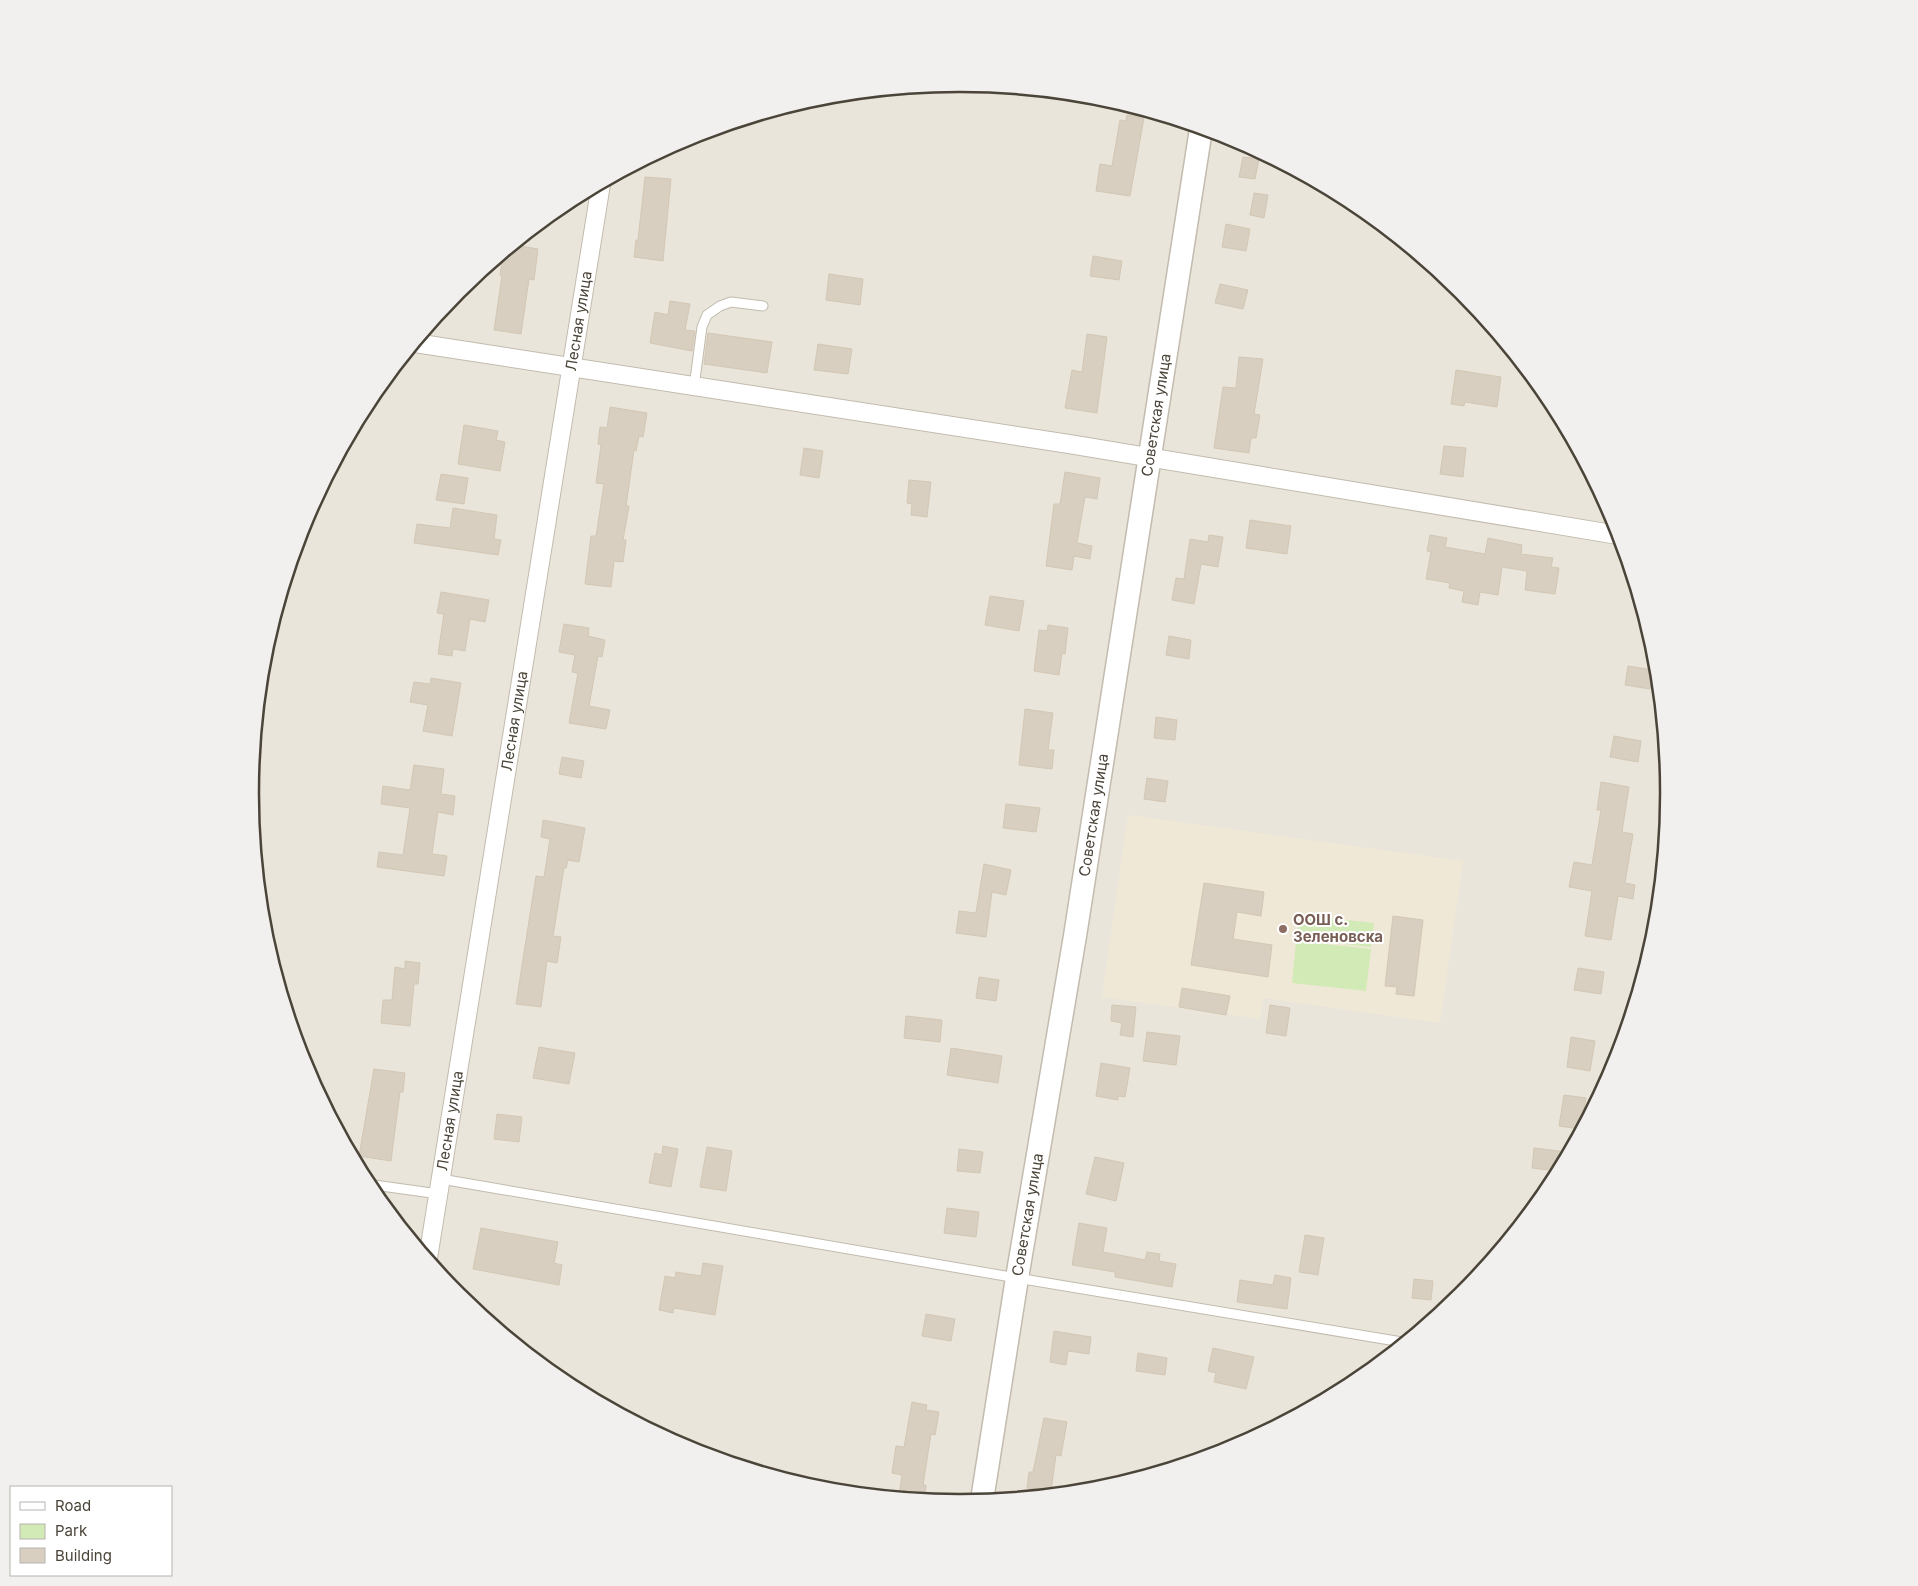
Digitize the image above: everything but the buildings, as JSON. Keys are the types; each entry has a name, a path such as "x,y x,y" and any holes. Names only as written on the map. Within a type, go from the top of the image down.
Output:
{"street":[{"name":"Советская улица","path":"983,1493 1017,1278 1075,936 1148,457 1200,136"},
{"name":"Лесная улица","path":"429,1251 600,192"},
{"path":"421,344 1148,457 1609,534"}],"lane":[{"path":"694,387 702,327 707,315 720,306 731,302 763,306"},
{"path":"379,1184 440,1186 1017,1278 1395,1341"}],"shaded area":[{"path":"959,92 1005,94 1050,98 1140,116 1227,146 1269,165 1309,186 1385,237 1421,266 1486,331 1515,367 1566,443 1606,525 1622,568 1636,612 1654,702 1660,793 1658,839 1654,884 1636,974 1606,1061 1587,1103 1566,1143 1515,1219 1486,1255 1421,1320 1385,1349 1309,1400 1227,1440 1184,1456 1140,1470 1050,1488 959,1494 913,1492 868,1488 778,1470 691,1440 649,1421 609,1400 533,1349 497,1320 432,1255 403,1219 352,1143 312,1061 296,1018 282,974 264,884 258,793 260,747 264,702 282,612 312,525 331,483 352,443 403,367 432,331 497,266 533,237 609,186 691,146 734,130 778,116 868,98"},
{"name":"ООШ с. Зеленовска","path":"1128,815 1463,861 1440,1023 1263,998 1260,1019 1102,997"}],"green space":[{"path":"1300,915 1374,923 1371,947 1297,939"},
{"path":"1296,941 1371,949 1366,991 1292,983"}],"place":[{"name":"ООШ с. Зеленовска","path":"1283,929"}]}
